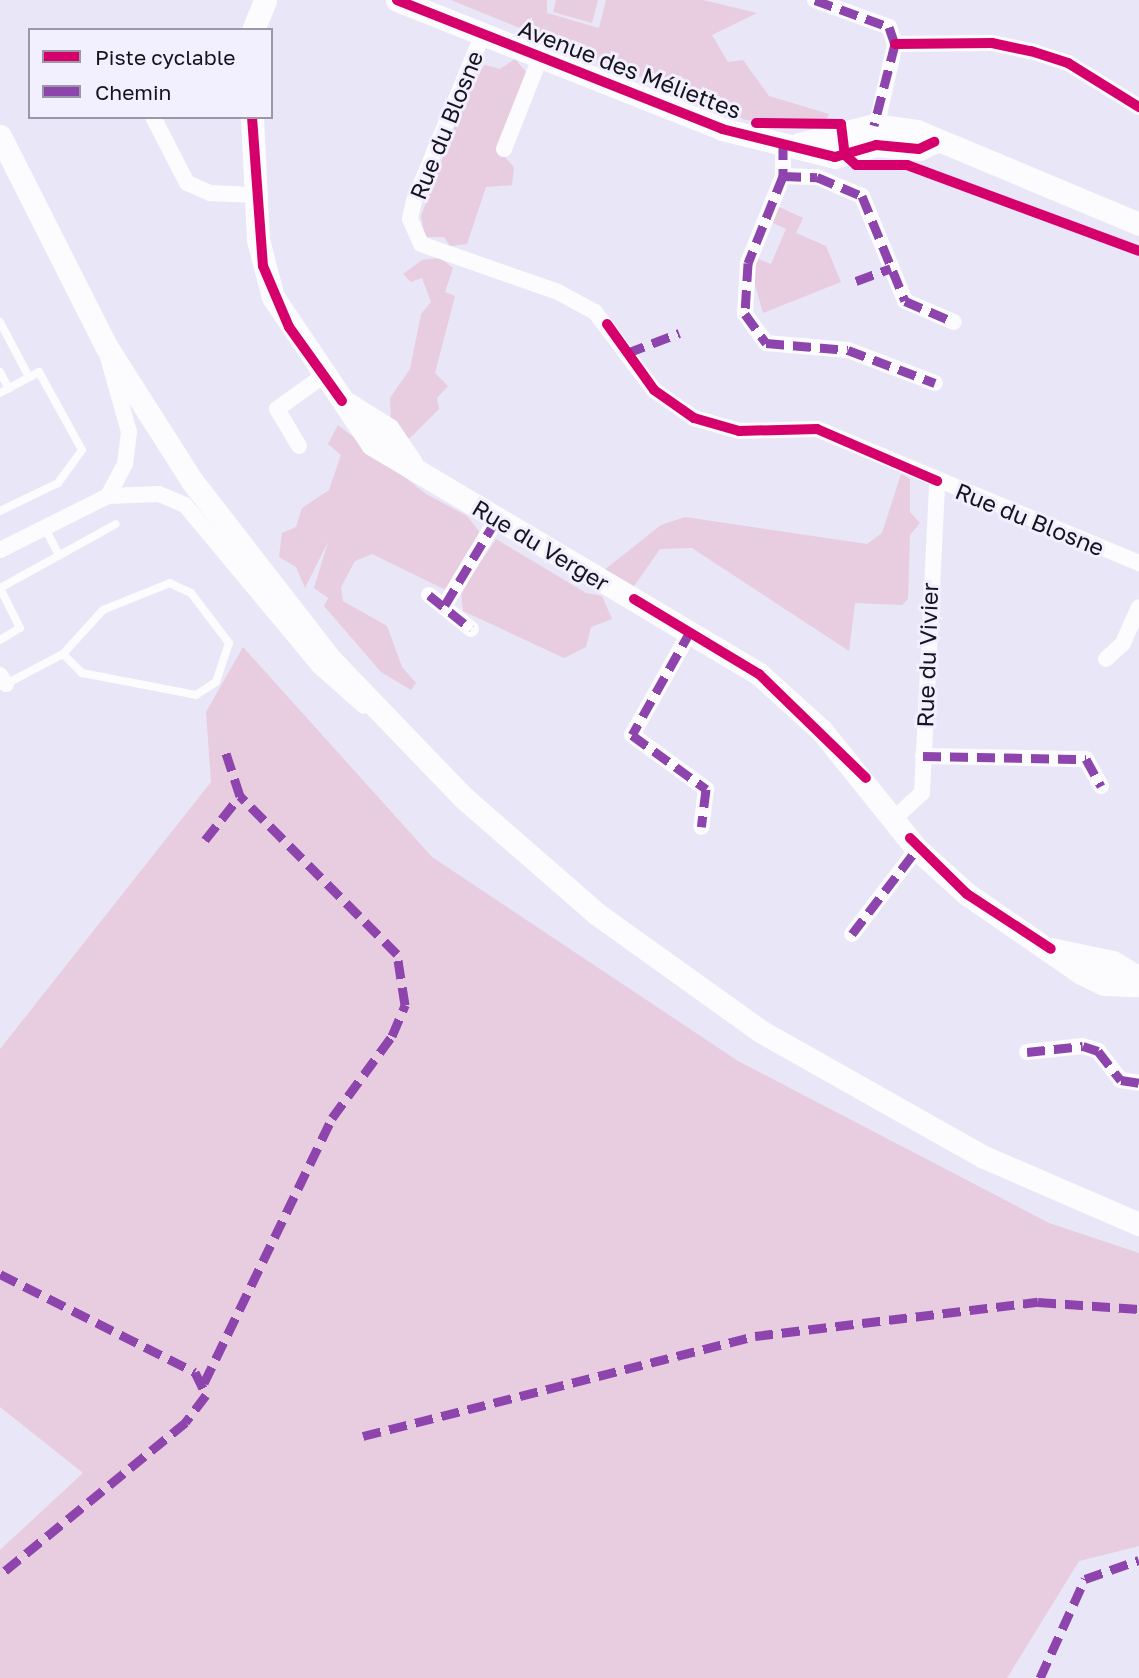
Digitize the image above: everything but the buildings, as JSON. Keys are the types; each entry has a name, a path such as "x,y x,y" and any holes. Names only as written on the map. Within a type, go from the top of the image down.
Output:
{"street":[{"path":"247,0 253,28"},
{"path":"254,28 265,0"},
{"name":"Avenue des Méliettes","path":"397,0 482,36 722,129 791,143 835,156 875,135 919,149 934,142 1139,224"},
{"path":"815,0 889,27 895,44 875,135"},
{"name":"Rue du Blosne","path":"482,36 414,201 410,219 421,244 558,292 595,312 654,390 694,418 739,431 817,429 937,481 1138,561"},
{"path":"895,44 979,43 1031,51 1091,75 1139,107"},
{"path":"504,149 540,58"},
{"path":"154,119 187,183 210,193 255,195"},
{"name":"Rue du Verger","path":"252,119 255,195 273,297 342,401 388,429 411,463 496,520 691,630 786,698 897,817 917,849 967,894 1104,984 1139,985"},
{"path":"0,136 106,346 248,557 390,724"},
{"path":"791,143 783,176 748,263 745,314 766,343 848,350 935,383"},
{"path":"783,176 817,177 862,196 905,301 954,322"},
{"path":"106,346 109,375 129,432 125,464 108,496"},
{"path":"299,446 277,409 323,376"},
{"name":"Rue du Vivier","path":"897,817 922,793 937,481"},
{"path":"1,546 108,496 159,494 185,505 319,666 390,724 537,865 752,1026 936,1132 1139,1223"},
{"path":"445,604 496,520"},
{"path":"429,595 445,604 471,629"},
{"path":"1106,659 1123,643 1139,607"},
{"path":"691,630 632,735 706,789 701,827"},
{"path":"923,755 1086,759 1101,786"},
{"path":"852,934 917,849"},
{"name":"Rue du Verger","path":"1051,949 1113,962 1139,978"},
{"path":"1027,1052 1083,1046 1098,1051 1121,1080 1139,1083"}],"lane":[{"path":"0,321 29,377"},
{"path":"0,372 9,389"},
{"path":"0,393 39,372 82,450 58,483 0,511"},
{"path":"0,640 19,628 0,588 116,524"},
{"path":"44,526 59,555"},
{"path":"3,680 63,654 103,610 170,583 191,593 229,643 216,682 195,695 82,673 63,654"}],"shaded area":[{"path":"451,0 547,0 547,13 599,28 606,0 703,0 757,13 712,35 728,62 743,60 769,96 829,114 826,120 746,120"},
{"path":"556,0 598,0 592,23 553,12"},
{"path":"515,59 527,73 498,150 514,167 512,185 486,187 467,244 450,246 444,237 425,237 421,216 473,77 485,65 500,69"},
{"path":"777,206 803,218 796,233 826,246 841,282 763,313 751,271 756,258 771,264 786,229 771,222"},
{"path":"440,258 453,268 445,292 455,296 435,373 448,386 437,398 439,409 409,439 391,421 390,398 410,369 421,314 431,302 422,278 411,282 403,274 422,260"},
{"path":"338,425 426,494 467,516 481,534 446,590 372,554 355,561 341,587 343,601 387,626 402,667 416,683 411,690 381,672 324,606 328,598 314,588 328,542 305,588 296,567 279,557 282,533 296,527 302,508 329,490 341,455 328,444"},
{"path":"901,474 910,479 910,512 920,523 910,535 908,599 902,605 855,603 849,651 692,548 660,549 632,589 603,571 661,525 685,517 867,544 882,533"},
{"path":"496,539 586,593 602,596 612,619 591,627 586,647 564,658 463,611 461,591"},
{"path":"243,647 432,857 738,1061 1049,1223 1139,1253 1139,1546 1079,1561 1007,1678 0,1678 0,1550 83,1473 0,1407 0,1049 211,782 206,712"}],"marked path":[{"path":"815,0 889,27 895,44 874,125"},
{"path":"783,142 783,176 748,263 745,314 766,343 848,350 935,383"},
{"path":"783,176 817,177 862,196 905,301 954,322"},
{"path":"856,281 891,268"},
{"path":"627,353 679,333"},
{"path":"445,605 496,520"},
{"path":"429,595 471,629"},
{"path":"691,630 632,735 706,789 701,827"},
{"path":"204,1383 332,1118 392,1036 405,1005 397,954 240,796 225,750"},
{"path":"923,756 1086,759 1101,786"},
{"path":"205,840 240,796"},
{"path":"852,934 917,849"},
{"path":"1027,1052 1083,1046 1098,1051 1121,1080 1139,1083"},
{"path":"0,1274 195,1372 206,1395 186,1422 0,1575"},
{"path":"363,1436 755,1336 1038,1302 1139,1309"},
{"path":"1040,1678 1085,1579 1139,1560"}],"cycle path":[{"path":"397,0 722,129 835,157 876,145 919,149 934,142"},
{"path":"895,44 992,43 1031,51 1068,63 1139,107"},
{"path":"252,119 263,266 289,327 342,401"},
{"path":"756,123 841,124 845,155 856,165 907,165 1139,251"},
{"path":"607,324 654,390 694,418 739,431 817,429 937,481"},
{"path":"634,599 759,674 866,778"},
{"path":"910,838 967,894 1051,949"}]}
